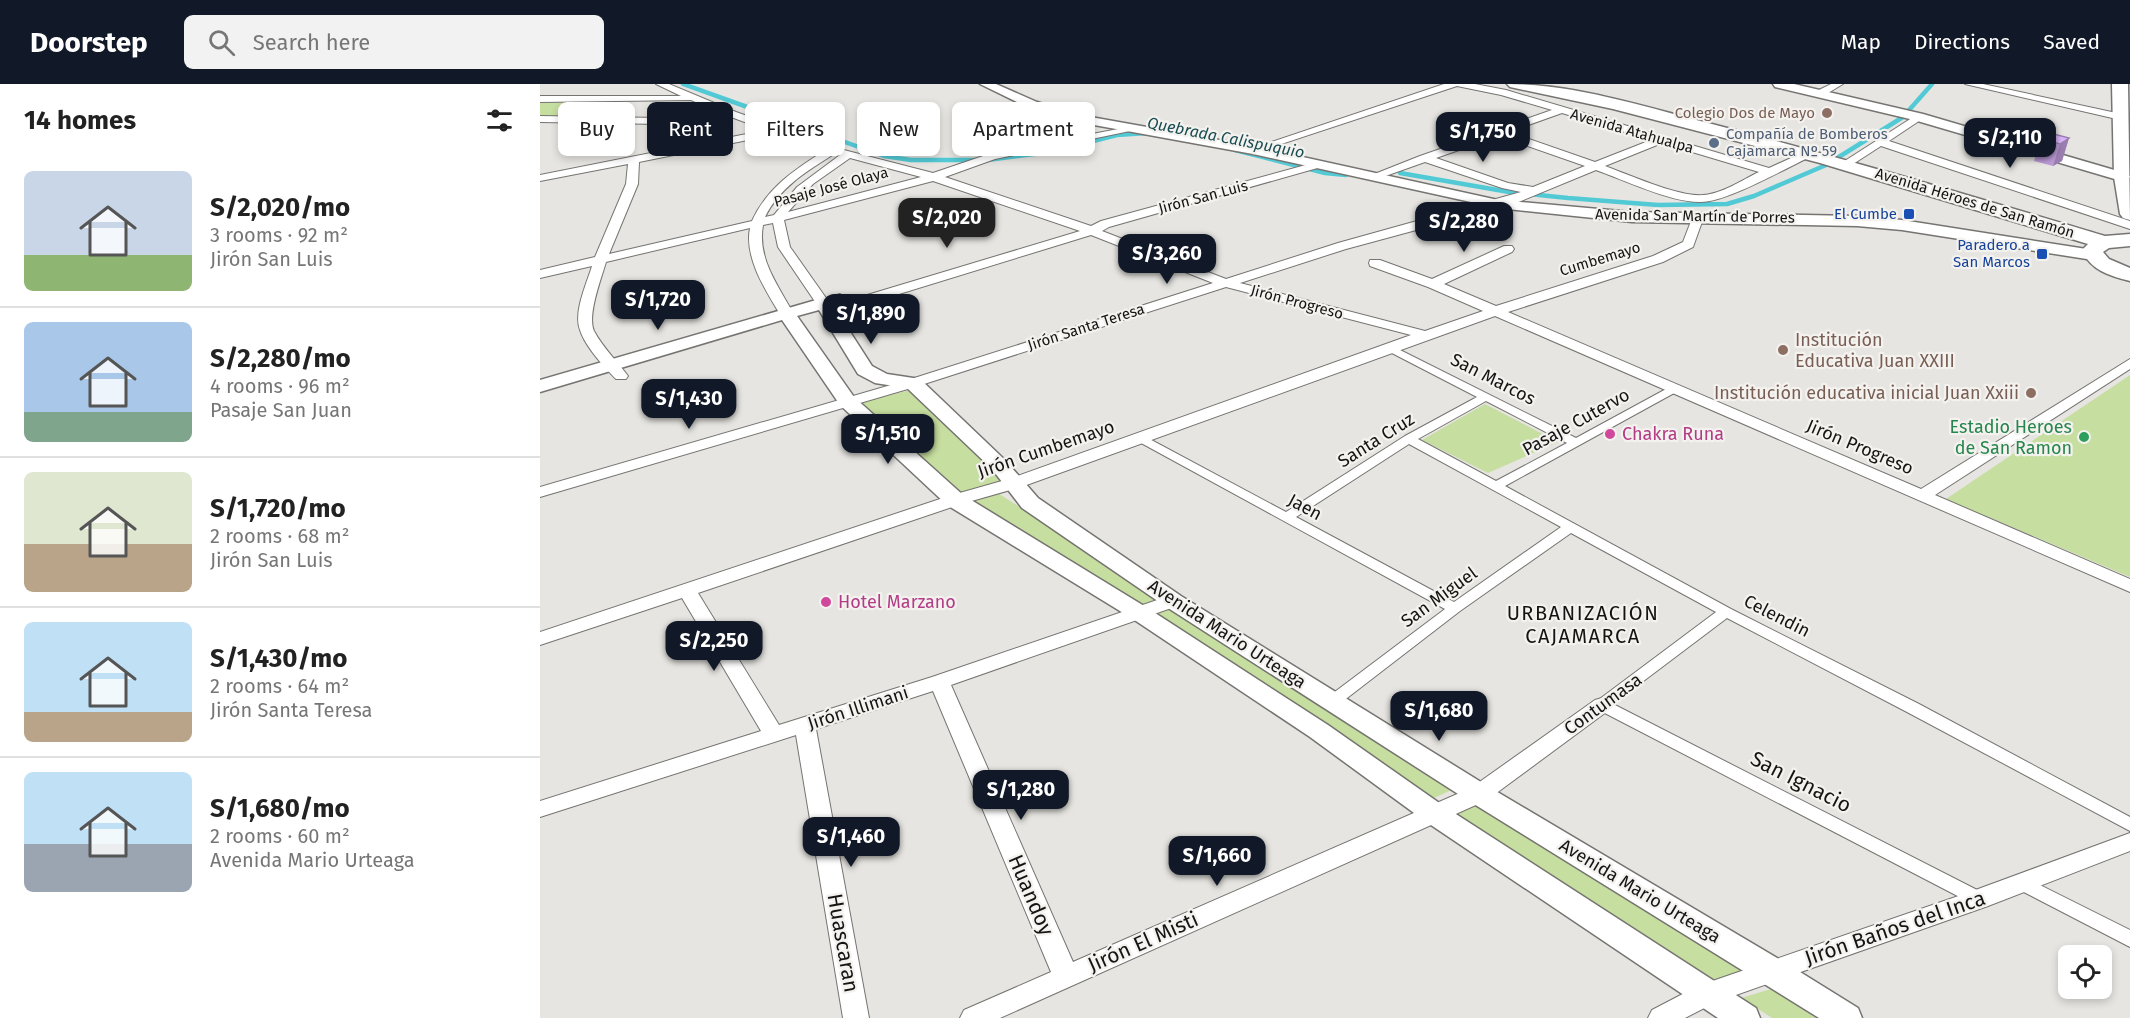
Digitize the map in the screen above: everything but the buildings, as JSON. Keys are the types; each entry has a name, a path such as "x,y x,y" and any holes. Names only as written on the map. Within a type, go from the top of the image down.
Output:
{"main road":[{"name":"Avenida Atahualpa","path":"1515,84 1614,104 1838,162"},
{"name":"Avenida Atahualpa","path":"1541,84 1619,100 1801,149 1808,154"},
{"path":"2120,84 2130,214"},
{"name":"Avenida Héroes de San Ramón","path":"1838,162 2099,248"},
{"path":"2099,248 2130,240"},
{"path":"2099,248 2124,273"}],"street":[{"name":"Jirón Progreso","path":"661,84 705,102"},
{"name":"Avenida San Martín de Porres","path":"986,84 1034,105 1072,117 1253,150 1315,166 1498,204 1632,217 1857,220 2099,248"},
{"path":"1253,150 1456,84"},
{"name":"Avenida Atahualpa","path":"1456,84 1503,92 1770,172"},
{"path":"1779,84 1916,117 2127,178"},
{"path":"1820,94 1838,84"},
{"path":"1970,84 2124,115"},
{"path":"540,99 698,99"},
{"path":"1373,177 1561,110"},
{"path":"1838,162 1881,142 1916,117"},
{"path":"540,119 647,119"},
{"name":"Pasaje José Olaya","path":"540,274 778,218 934,177 986,158 1130,128"},
{"path":"1499,132 1685,198 1696,199 1717,196 1808,154"},
{"path":"540,178 745,137"},
{"name":"Jirón Santa Teresa","path":"540,492 913,383 1342,246 1522,197 1662,139"},
{"path":"1881,142 2130,225"},
{"name":"Jirón Progreso","path":"845,154 934,177 1086,229 1225,283 1426,335"},
{"path":"848,155 817,175 792,196 778,218 784,247 826,307 865,370 882,379 913,383"},
{"path":"755,223 769,197 793,175 823,156"},
{"path":"1424,158 1506,186 1536,192"},
{"path":"615,370 586,329 586,311 600,260 632,184 634,160"},
{"name":"Jirón San Luis","path":"540,386 615,370 1086,229 1315,166"},
{"name":"Cumbemayo","path":"1495,311 1678,251 1689,244 1697,219"},
{"name":"Avenida Mario Urteaga","path":"755,223 757,254 789,318 847,401 955,500 1141,614 1319,731 1435,814 1744,1018"},
{"path":"1433,284 1508,249"},
{"name":"Jirón Progreso","path":"1376,263 1433,284 1672,390 1923,495 2130,586"},
{"name":"Jirón Cumbemayo","path":"540,639 955,500 1015,483 1495,311"},
{"name":"San Marcos","path":"1392,349 1577,443"},
{"path":"1923,495 2130,363"},
{"name":"Jirón San Luis","path":"540,400 615,370"},
{"name":"Avenida Mario Urteaga","path":"913,383 1015,483 1030,502 1173,601 1479,794 1773,971 1846,1018"},
{"name":"Pasaje Cutervo","path":"1497,486 1672,390"},
{"name":"Santa Cruz","path":"1286,518 1409,439 1487,396"},
{"name":"Jaen","path":"1138,438 1455,608"},
{"name":"Celendin","path":"1409,439 1726,612 1914,708 2130,825"},
{"name":"San Miguel","path":"1333,701 1455,608 1570,527"},
{"path":"686,589 775,736"},
{"name":"Jirón Illimani","path":"540,809 775,736 1141,614 1173,601"},
{"name":"Contumasa","path":"1479,794 1726,612"},
{"name":"Huandoy","path":"939,682 1066,976"},
{"name":"San Ignacio","path":"1602,705 1979,899"},
{"name":"Huascaran","path":"805,725 856,1018"},
{"name":"Jirón El Misti","path":"973,1018 1479,794"},
{"name":"Jirón Baños del Inca","path":"1661,1018 1707,994 1979,899 2130,842"},
{"path":"2022,883 2130,939"}],"green space":[{"path":"540,103 558,103 558,116 540,116"},
{"name":"Estadio Heroes de San Ramon","path":"2130,375 2130,577 1946,499"},
{"path":"919,388 1004,481 944,497 853,404"},
{"path":"1485,404 1558,442 1488,473 1422,440"},
{"path":"993,490 1163,599 1142,607 966,501"},
{"path":"1172,605 1458,787 1434,798 1150,615"},
{"path":"1471,797 1747,971 1715,984 1446,809"},
{"path":"1771,989 1816,1018 1772,1018 1741,998"}],"waterway":[{"name":"Quebrada Calispuquio","path":"683,84 884,156 911,160 976,160"},
{"name":"Quebrada Calispuquio","path":"1400,173 1509,192 1568,198 1658,205 1727,204 1754,196 1826,165 1903,117 1932,84"},
{"name":"Quebrada Calispuquio","path":"987,160 1050,152 1117,135 1147,133"},
{"name":"Quebrada Calispuquio","path":"1235,150 1325,173 1346,175"}],"place":[{"name":"Colegio Dos de Mayo","path":"1827,113"},
{"name":"Compañía de Bomberos Cajamarca Nº 59","path":"1714,143"},
{"name":"El Cumbe","path":"1909,214"},
{"name":"Paradero a San Marcos","path":"2042,254"},
{"name":"Institución Educativa Juan XXIII","path":"1783,350"},
{"name":"Institución educativa inicial Juan Xxiii","path":"2031,393"},
{"name":"Chakra Runa","path":"1610,434"},
{"name":"Estadio Heroes de San Ramon","path":"2084,437"},
{"name":"Hotel Marzano","path":"826,602"}],"district":[{"name":"URBANIZACIÓN CAJAMARCA","path":"1583,624"}]}
